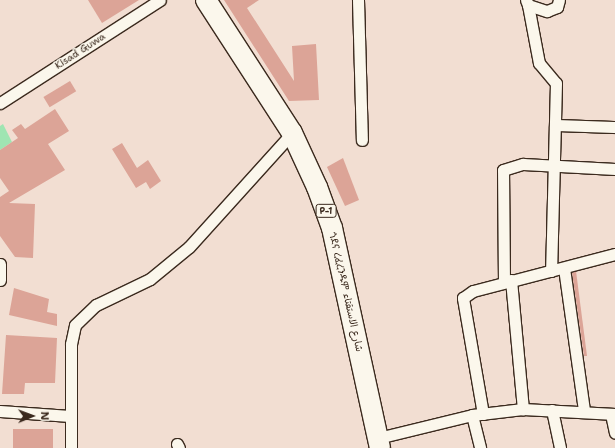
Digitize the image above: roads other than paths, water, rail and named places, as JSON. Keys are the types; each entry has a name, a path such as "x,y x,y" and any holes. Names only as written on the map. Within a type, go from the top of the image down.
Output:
{"highway":[{"name":"ጎደና ረፈረንዱም شارع الاستقتاء","path":"206,0 292,133 332,228 379,443"}],"street":[{"name":"Kisad Guwa","path":"0,103 160,0"},
{"path":"358,0 362,140"},
{"path":"527,3 547,11 557,7 559,0"},
{"path":"527,3 539,63 556,83 551,271"},
{"path":"555,125 615,127"},
{"path":"71,448 71,344 75,325 96,305 150,279 189,247 292,133"},
{"path":"523,408 508,281 503,170 513,164 615,169"},
{"path":"480,448 477,414 462,303 473,291 615,254"},
{"path":"0,264 0,280"},
{"path":"564,268 584,410"},
{"path":"379,443 477,414 523,408 584,410 613,414 615,433"},
{"path":"552,410 560,448"},
{"path":"0,411 70,416"}]}
